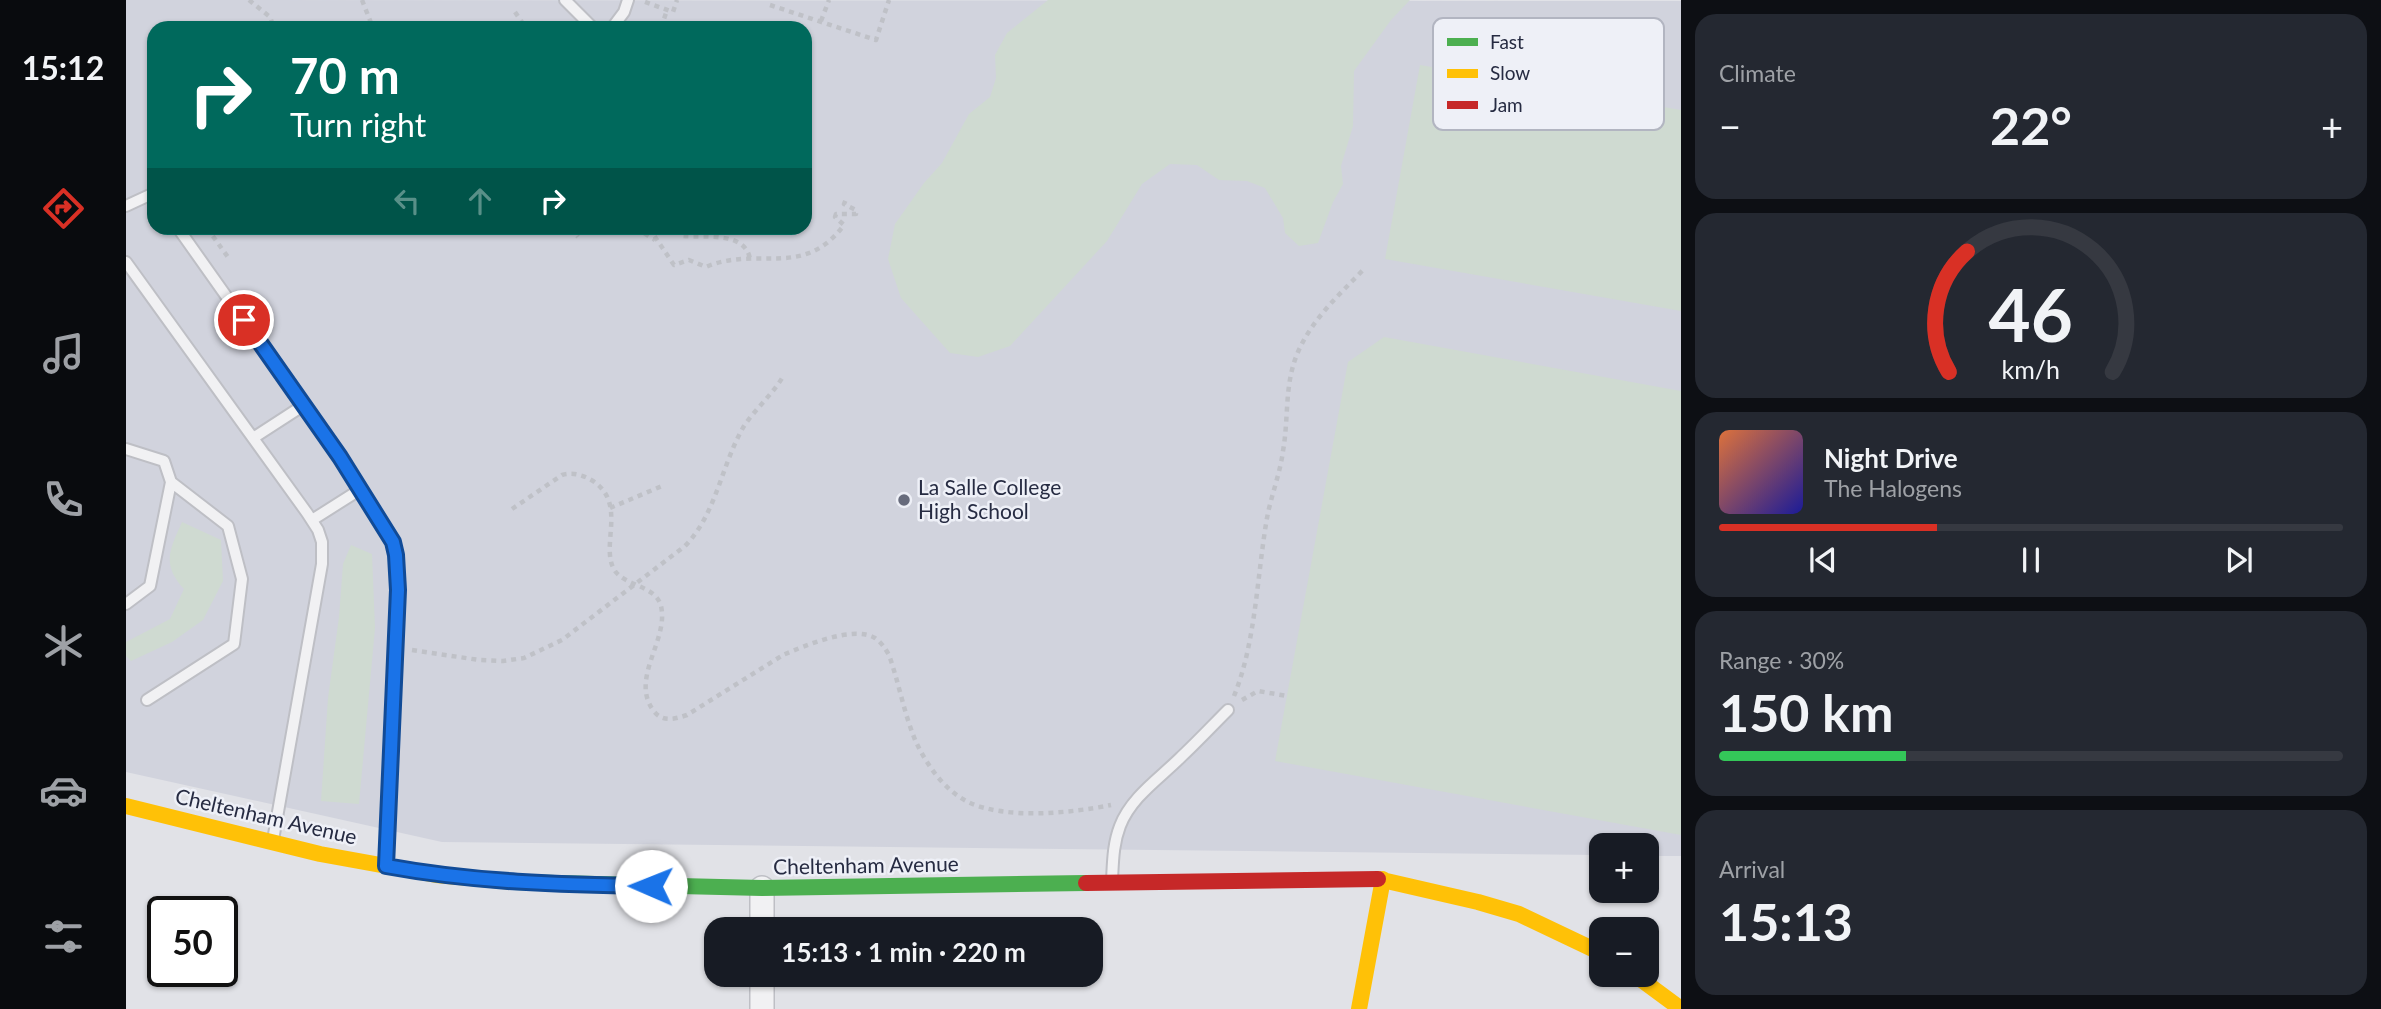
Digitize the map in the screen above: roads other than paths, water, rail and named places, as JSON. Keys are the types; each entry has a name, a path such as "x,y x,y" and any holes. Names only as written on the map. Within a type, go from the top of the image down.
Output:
{"main road":[{"name":"Cheltenham Avenue","path":"126,806 272,842 386,866 436,875 539,884 762,888 1383,880 1478,902 1519,915 1589,947"},
{"path":"1359,1009 1383,880"},
{"path":"1651,987 1681,1009"}],"street":[{"path":"762,888 762,917"},
{"path":"762,987 762,1009"}],"lane":[{"path":"565,0 586,21"},
{"path":"617,21 628,0"},
{"path":"126,206 147,196"},
{"path":"183,235 361,489 387,530 396,555 398,590 386,866"},
{"path":"126,262 312,520 322,542 322,564 272,842"},
{"path":"253,438 304,405"},
{"path":"126,449 164,461 172,482 228,526 242,579 234,644 147,700"},
{"path":"126,604 150,586 172,482"},
{"path":"312,520 361,489"},
{"path":"1112,883 1114,846 1120,824 1139,796 1228,710"}],"place":[{"name":"La Salle College High School","path":"904,500"}]}
